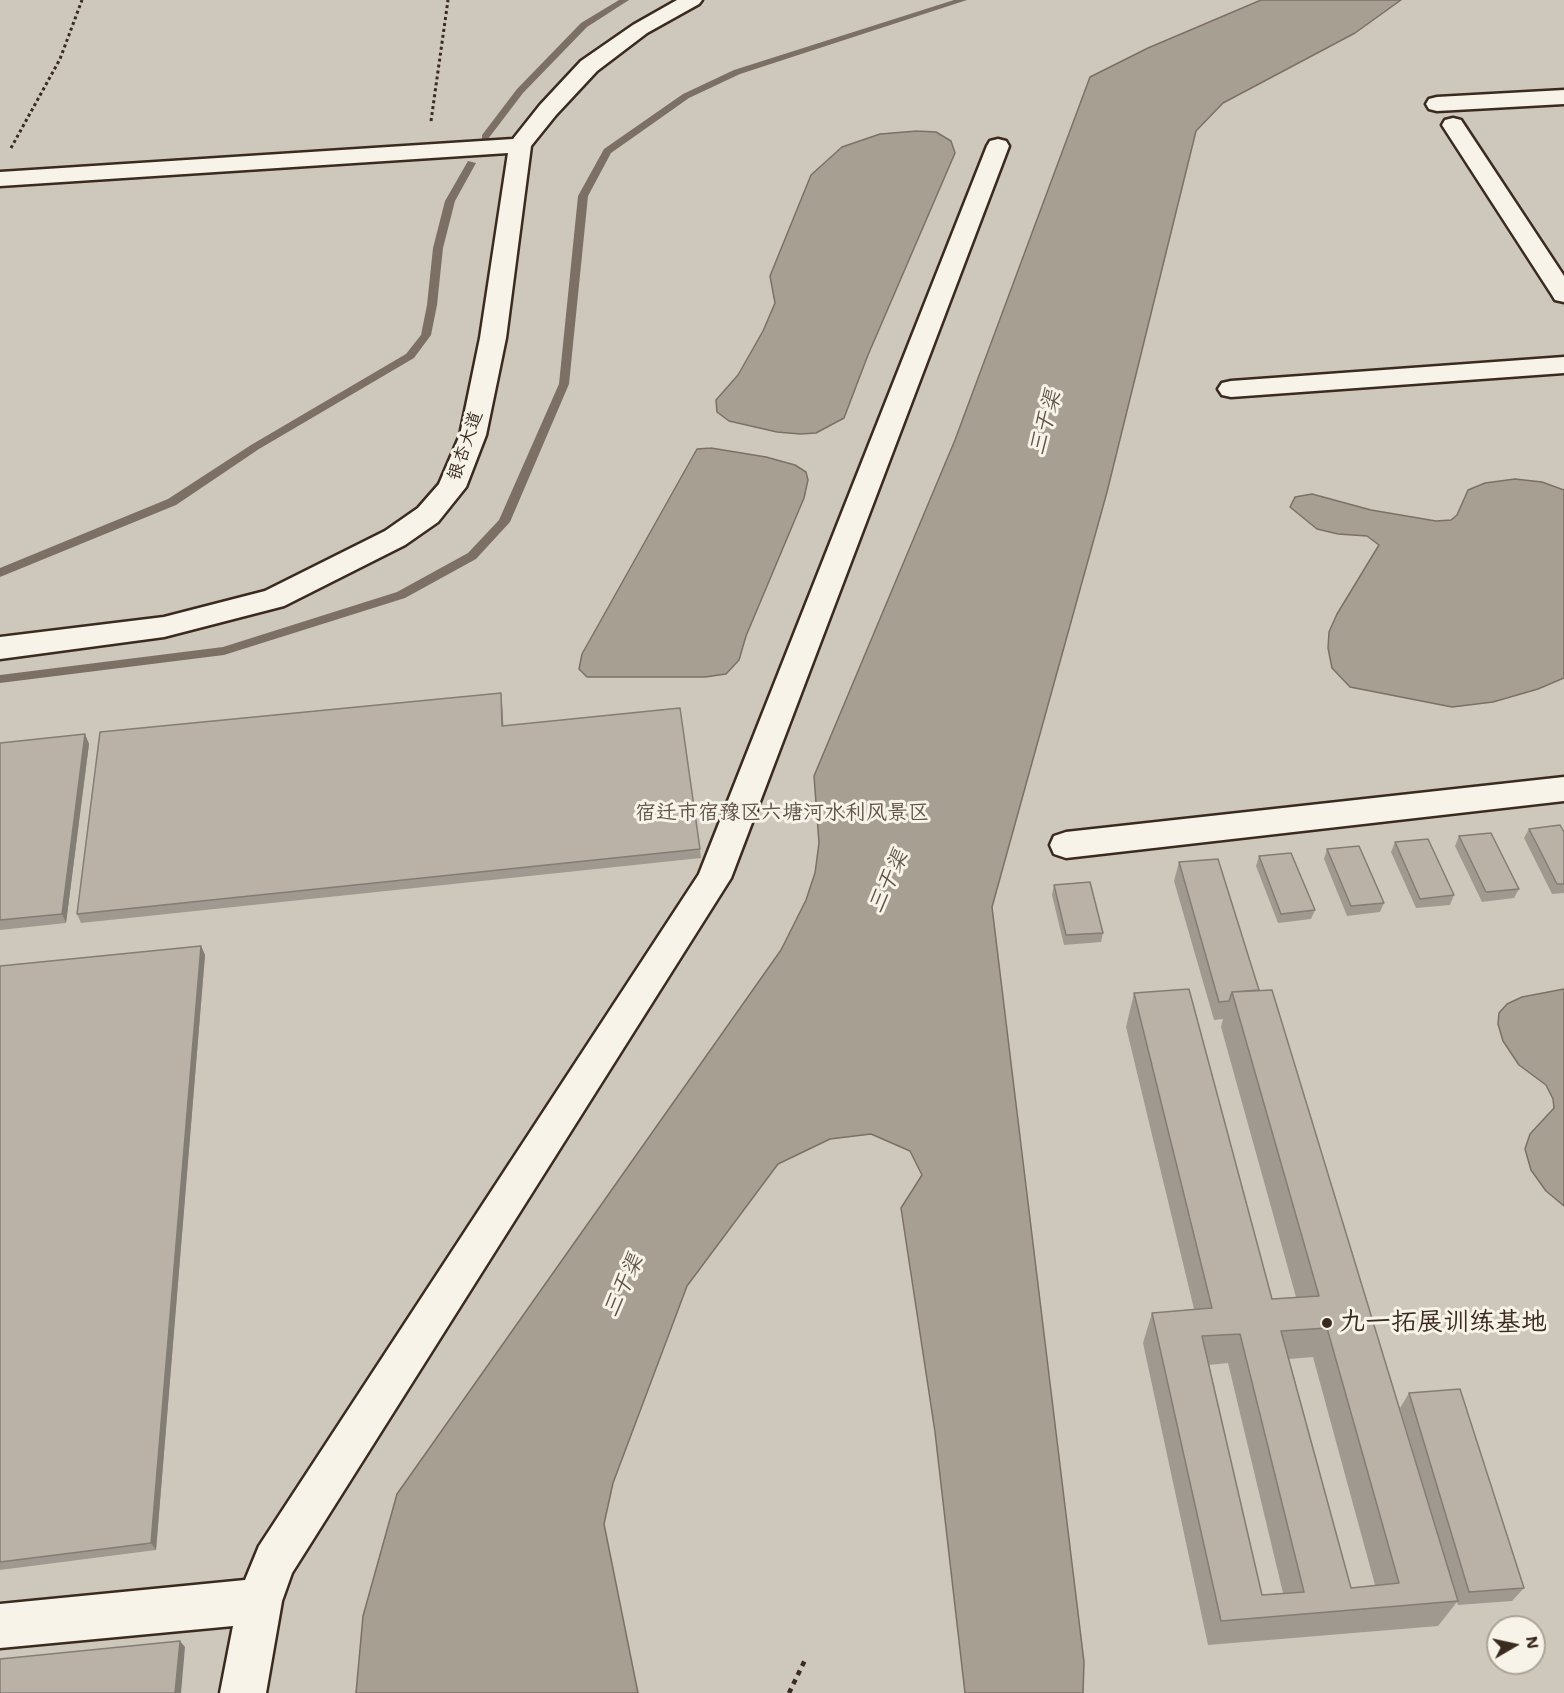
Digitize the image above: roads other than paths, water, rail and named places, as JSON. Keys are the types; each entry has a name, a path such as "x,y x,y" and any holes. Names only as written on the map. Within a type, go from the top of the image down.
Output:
{"street":[{"path":"0,179 427,153 520,145 548,110 589,66 640,29 692,0"},
{"path":"1437,104 1564,97"},
{"path":"1453,125 1564,296"},
{"name":"银杏大道","path":"0,648 164,627 274,599 395,538 428,514 452,487 473,435 494,338 520,145"},
{"path":"243,1693 260,1601 274,1561 714,878 998,146"},
{"path":"1231,389 1564,365"},
{"path":"1066,845 1564,789"},
{"path":"0,1626 260,1601"}],"water":[{"name":"三干渠","path":"1261,0 1401,0 1355,33 1223,103 1196,131 1107,492 992,907 1084,1662 1083,1693 965,1693 935,1432 901,1208 922,1175 910,1151 871,1134 830,1139 778,1164 687,1286 613,1483 604,1524 638,1693 356,1693 363,1616 397,1494 781,950 806,900 815,873 819,843 814,776 955,440 1090,77 1148,48"},
{"path":"936,132 951,141 955,153 868,355 844,418 816,433 800,434 777,432 729,421 717,412 716,400 738,375 763,331 775,303 770,276 811,175 842,147 880,134"},
{"path":"711,448 766,457 795,465 806,472 808,480 804,498 746,636 739,660 726,674 705,677 587,677 579,669 582,654 697,449"},
{"path":"1515,479 1542,482 1564,490 1564,678 1538,689 1493,702 1452,707 1350,687 1332,668 1328,648 1329,632 1337,614 1379,545 1367,536 1338,534 1317,529 1290,507 1295,497 1312,494 1371,510 1436,521 1451,520 1457,515 1468,490 1485,483"},
{"path":"1564,989 1564,1206 1546,1191 1531,1170 1525,1149 1530,1134 1554,1108 1553,1099 1546,1085 1519,1065 1503,1041 1498,1024 1499,1013 1507,1004 1522,997"}],"waterway":[{"path":"485,137 520,91 584,25 625,0"},
{"path":"0,679 224,651 401,595 472,556 504,522 564,384 583,196 607,151 686,96 737,72 963,0"},
{"path":"0,573 172,502 255,447 410,356 426,335 432,305 438,248 450,201 471,163"}],"place":[{"name":"九一拓展训练基地","path":"1327,1323"}],"park label":[{"name":"宿迁市宿豫区六塘河水利风景区","path":"782,814"}]}
